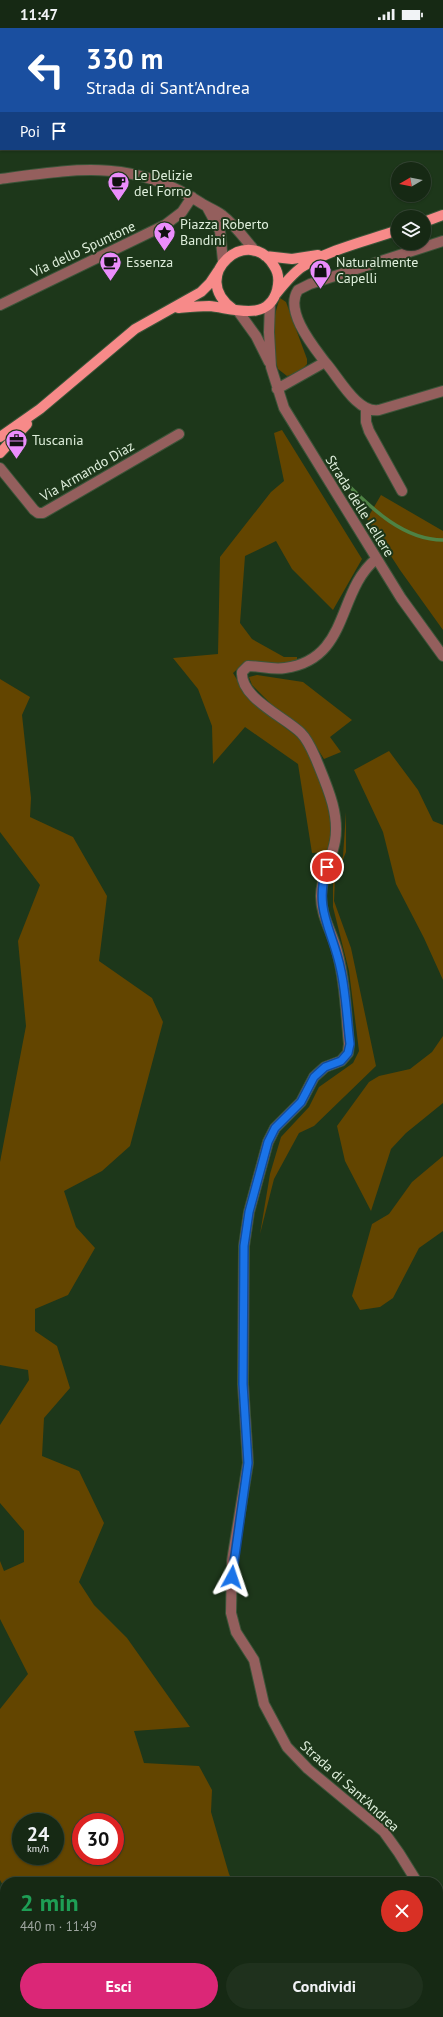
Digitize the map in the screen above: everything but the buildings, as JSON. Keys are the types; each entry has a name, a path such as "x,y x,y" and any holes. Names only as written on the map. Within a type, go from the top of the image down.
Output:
{"main road":[{"path":"431,219 443,215"},
{"path":"174,308 204,306 255,312 270,303 276,294 303,267 334,252 391,232"},
{"path":"0,438 40,409 130,332 148,320 174,308 201,292 210,283 223,261 238,252 255,251 265,256 292,259 334,252"},
{"path":"265,256 276,269 278,285 276,294"},
{"path":"218,271 217,288 226,304 236,310"},
{"path":"0,453 40,409"}],"street":[{"path":"0,179 62,171 109,170 154,179 192,197 226,219 255,251"},
{"name":"Via dello Spuntone","path":"0,304 165,225 182,212 192,197"},
{"path":"207,207 220,232 223,261"},
{"path":"443,241 310,284 298,290 295,300 300,325 307,338 355,400 366,409 378,410 443,391"},
{"name":"Strada delle Lellere","path":"270,303 269,332 271,367"},
{"name":"Strada delle Lellere","path":"236,310 256,336 271,367 277,389 291,421 376,559 416,619 442,653"},
{"path":"277,389 325,362"},
{"path":"366,409 365,419 369,431 402,491"},
{"name":"Via Armando Diaz","path":"0,468 34,510 38,513 43,513 179,434"},
{"name":"Strada di Sant'Andrea","path":"376,559 363,573 348,603 338,629 314,659 307,664 282,669 248,666 242,672 244,682 255,697 298,730 305,738 316,758 331,802 335,817 335,840 324,877 321,896 323,916 336,950 342,973 350,1044 348,1053 341,1061 325,1067 314,1077 301,1102 275,1128 268,1142 249,1212 244,1246 243,1384 248,1463 245,1489 232,1561 231,1599 236,1632 254,1660 264,1704 287,1747 308,1769 384,1832 400,1852 414,1877"}],"shaded area":[{"path":"280,298 286,302 307,359 307,364 299,373 287,376 278,369 275,360 273,342 275,315"},
{"path":"282,430 362,559 333,610 292,569 276,541 245,556 240,623 252,639 284,657 297,657 297,663 276,665 246,661 233,673 245,693 267,714 304,742 315,767 327,804 332,828 327,852 312,853 298,764 245,727 213,764 212,726 198,689 173,658 218,654 220,557 271,492 284,481 274,433"},
{"path":"381,495 443,531 443,630 400,570 367,519"},
{"path":"257,675 303,682 352,720 330,737 341,752 324,759 305,729 277,710 252,685 249,677"},
{"path":"0,679 30,697 22,715 31,798 30,817 73,837 107,896 99,961 152,998 163,1022 130,1146 102,1171 64,1191 76,1227 95,1248 68,1295 35,1309 35,1331 57,1346 70,1388 44,1418 42,1456 79,1471 104,1523 79,1582 94,1605 127,1638 190,1727 134,1731 144,1763 199,1766 212,1790 211,1812 230,1877 0,1877 0,1709 28,1674 0,1619 0,1561 4,1571 24,1562 24,1531 0,1503 0,1425 29,1380 28,1370 0,1365 0,1162 26,1026 18,941 40,885 0,832"},
{"path":"389,751 418,790 433,821 443,825 443,980 424,938 396,884 383,832 354,770"},
{"path":"346,812 346,852 335,879 334,901 351,948 376,1066 314,1126 299,1133 274,1179 260,1234 270,1174 281,1137 309,1107 319,1087 353,1063 359,1051 349,971 333,907 333,882 343,856"},
{"path":"443,1036 443,1103 406,1133 391,1149 371,1211 345,1161 337,1126 369,1082 379,1076 410,1069 432,1052"},
{"path":"443,1156 443,1231 419,1248 393,1298 380,1307 360,1310 352,1296 372,1224 389,1214 412,1182"}],"waterway":[{"path":"346,483 367,503 402,529 429,539 443,540"}],"place":[{"name":"Le Delizie del Forno","path":"118,202"},
{"name":"Piazza Roberto Bandini","path":"164,252"},
{"name":"Essenza","path":"110,282"},
{"name":"Naturalmente Capelli","path":"321,290"},
{"name":"Tuscania","path":"17,460"}],"route":[{"path":"232,1577 232,1561 245,1489 248,1463 243,1384 244,1246 249,1212 268,1142 275,1128 281,1120 301,1102 314,1077 325,1067 341,1061 348,1053 350,1044 342,973 336,950 323,916 321,896 327,867"}]}
